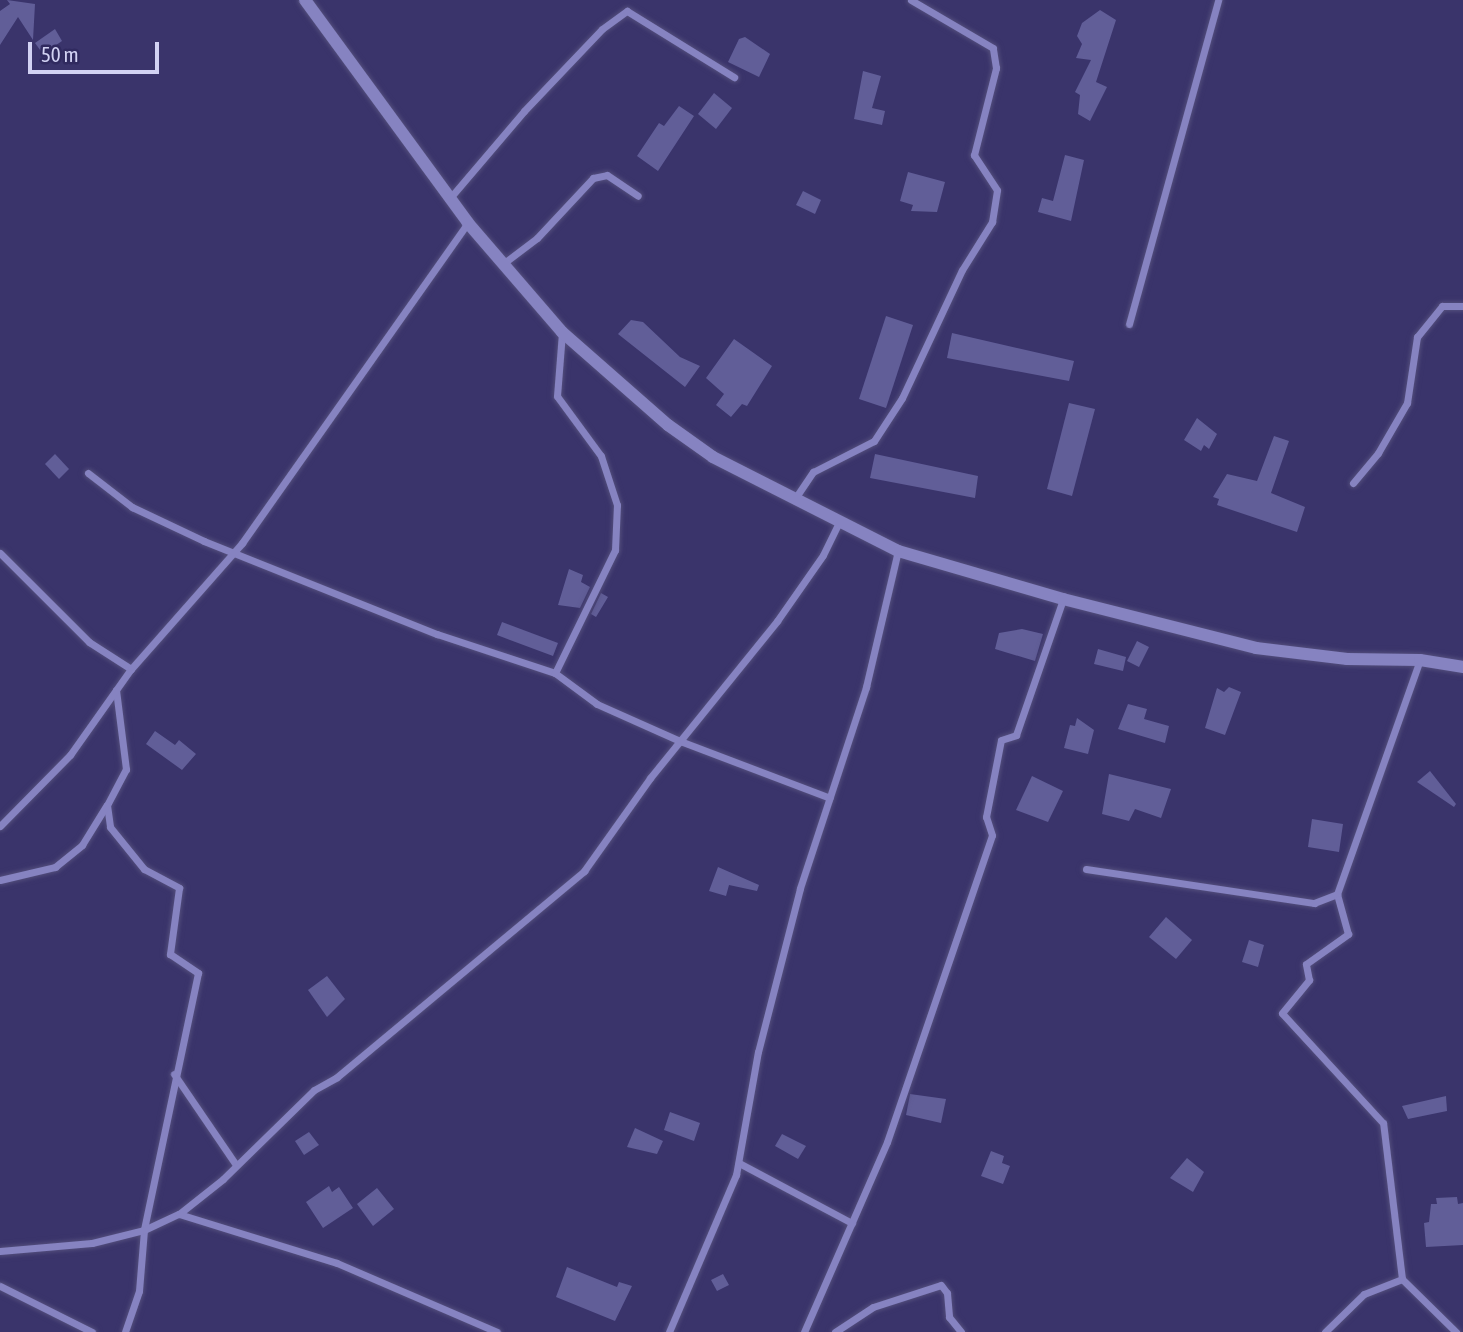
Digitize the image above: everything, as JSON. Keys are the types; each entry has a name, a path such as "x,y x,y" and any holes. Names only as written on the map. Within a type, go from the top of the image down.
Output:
{"street":[{"path":"305,0 468,223 562,332 668,425 713,457 838,524 898,551 1063,600 1256,648 1347,659 1420,660 1463,667"},
{"path":"794,500 813,472 874,441 920,362 962,270 992,222 998,190 974,155 996,68 993,48 911,0"},
{"path":"1129,324 1218,0"},
{"path":"450,198 524,111 602,29 627,11 734,77"},
{"path":"504,263 537,238 593,178 607,175 638,196"},
{"path":"0,826 70,755 131,669 233,553 468,223"},
{"path":"1353,484 1378,453 1407,402 1417,337 1442,306 1463,306"},
{"path":"555,673 615,550 617,505 601,456 558,396 562,332"},
{"path":"88,473 132,507 233,553 437,634 555,673 597,704 680,741 830,798"},
{"path":"0,1251 52,1250 144,1230 179,1214 236,1165 314,1090 337,1077 584,871 680,741 777,621 820,561 838,524"},
{"path":"669,1332 739,1163 758,1052 800,888 866,687 898,551"},
{"path":"0,553 89,642 131,669"},
{"path":"804,1332 887,1142 992,835 986,817 1001,740 1016,735 1063,600"},
{"path":"1420,660 1337,894 1348,934 1306,964 1309,980 1282,1013 1383,1123 1402,1279 1457,1332"},
{"path":"0,880 55,867 82,845 107,805 127,769 116,691"},
{"path":"107,805 110,827 144,869 179,888 170,954 198,973 174,1074 144,1230 139,1291 125,1332"},
{"path":"1086,869 1314,903 1337,894"},
{"path":"174,1074 236,1165"},
{"path":"739,1163 852,1223"},
{"path":"179,1214 337,1263 497,1332"},
{"path":"1325,1332 1364,1294 1402,1279"},
{"path":"835,1332 873,1307 941,1285 947,1293 948,1317 961,1332"},
{"path":"0,1286 92,1332"}],"building":[{"path":"7,0 35,4 33,40 18,17 0,45 0,11 10,4"},
{"path":"1100,10 1116,20 1096,82 1107,87 1090,121 1078,114 1080,95 1075,92 1091,60 1076,58 1082,44 1077,36 1082,23"},
{"path":"55,29 62,41 43,54 35,43"},
{"path":"745,37 770,54 759,77 728,62 739,39"},
{"path":"863,71 881,76 872,108 885,111 882,125 854,119"},
{"path":"714,93 732,108 716,129 698,114"},
{"path":"679,106 694,116 658,171 637,156 659,123 664,126"},
{"path":"1065,155 1084,160 1071,221 1038,212 1042,198 1053,201"},
{"path":"908,172 945,182 937,212 911,211 913,205 900,201"},
{"path":"803,191 821,200 815,214 796,205"},
{"path":"886,316 913,325 886,408 859,399"},
{"path":"631,320 643,322 680,357 700,366 685,387 618,334"},
{"path":"952,333 1074,361 1069,381 947,358"},
{"path":"734,339 772,366 747,406 742,404 731,417 716,405 724,394 706,378"},
{"path":"1069,403 1095,409 1072,496 1047,489"},
{"path":"1197,418 1217,434 1209,449 1204,445 1201,451 1184,440"},
{"path":"1274,436 1289,441 1271,493 1305,507 1297,532 1217,505 1219,499 1213,497 1227,474 1257,481"},
{"path":"55,454 69,469 59,479 45,464"},
{"path":"875,454 978,476 975,498 870,478"},
{"path":"569,569 583,575 581,582 590,587 580,608 558,605"},
{"path":"601,593 608,597 596,617 591,614"},
{"path":"502,622 558,643 553,656 497,635"},
{"path":"1022,629 1043,634 1035,661 995,649 999,633"},
{"path":"1137,641 1149,647 1139,667 1127,661"},
{"path":"1098,649 1126,657 1123,671 1094,664"},
{"path":"1229,687 1241,692 1225,735 1205,728 1217,688 1224,692"},
{"path":"1128,704 1147,709 1144,719 1169,726 1165,743 1118,729"},
{"path":"1077,718 1094,730 1088,754 1064,748 1070,725 1075,726"},
{"path":"155,731 175,745 179,740 196,754 182,770 146,744"},
{"path":"1430,771 1456,804 1454,807 1417,782"},
{"path":"1109,774 1171,789 1161,818 1135,809 1129,821 1102,814"},
{"path":"1032,776 1063,791 1048,822 1016,810"},
{"path":"1312,819 1343,824 1339,852 1308,847"},
{"path":"718,867 759,885 757,891 729,885 726,896 709,891"},
{"path":"1166,917 1192,940 1176,959 1149,937"},
{"path":"1249,940 1264,945 1258,967 1242,962"},
{"path":"327,976 345,999 327,1017 308,990"},
{"path":"910,1094 946,1099 941,1123 906,1115"},
{"path":"1446,1096 1447,1111 1408,1119 1402,1106"},
{"path":"670,1112 700,1123 694,1141 664,1130"},
{"path":"635,1128 663,1141 657,1154 627,1147"},
{"path":"309,1132 319,1145 304,1155 295,1141"},
{"path":"782,1134 806,1146 798,1159 775,1146"},
{"path":"991,1151 1004,1156 1002,1163 1010,1166 1003,1184 981,1176"},
{"path":"1187,1158 1204,1172 1193,1192 1170,1178"},
{"path":"329,1186 332,1192 339,1187 353,1208 323,1228 306,1202"},
{"path":"377,1188 394,1209 373,1226 357,1204"},
{"path":"1457,1197 1458,1204 1463,1203 1463,1245 1426,1247 1424,1223 1429,1222 1431,1204 1437,1204 1436,1198"},
{"path":"567,1267 617,1287 619,1282 632,1286 615,1321 556,1297"},
{"path":"723,1274 729,1285 717,1291 711,1280"}]}
